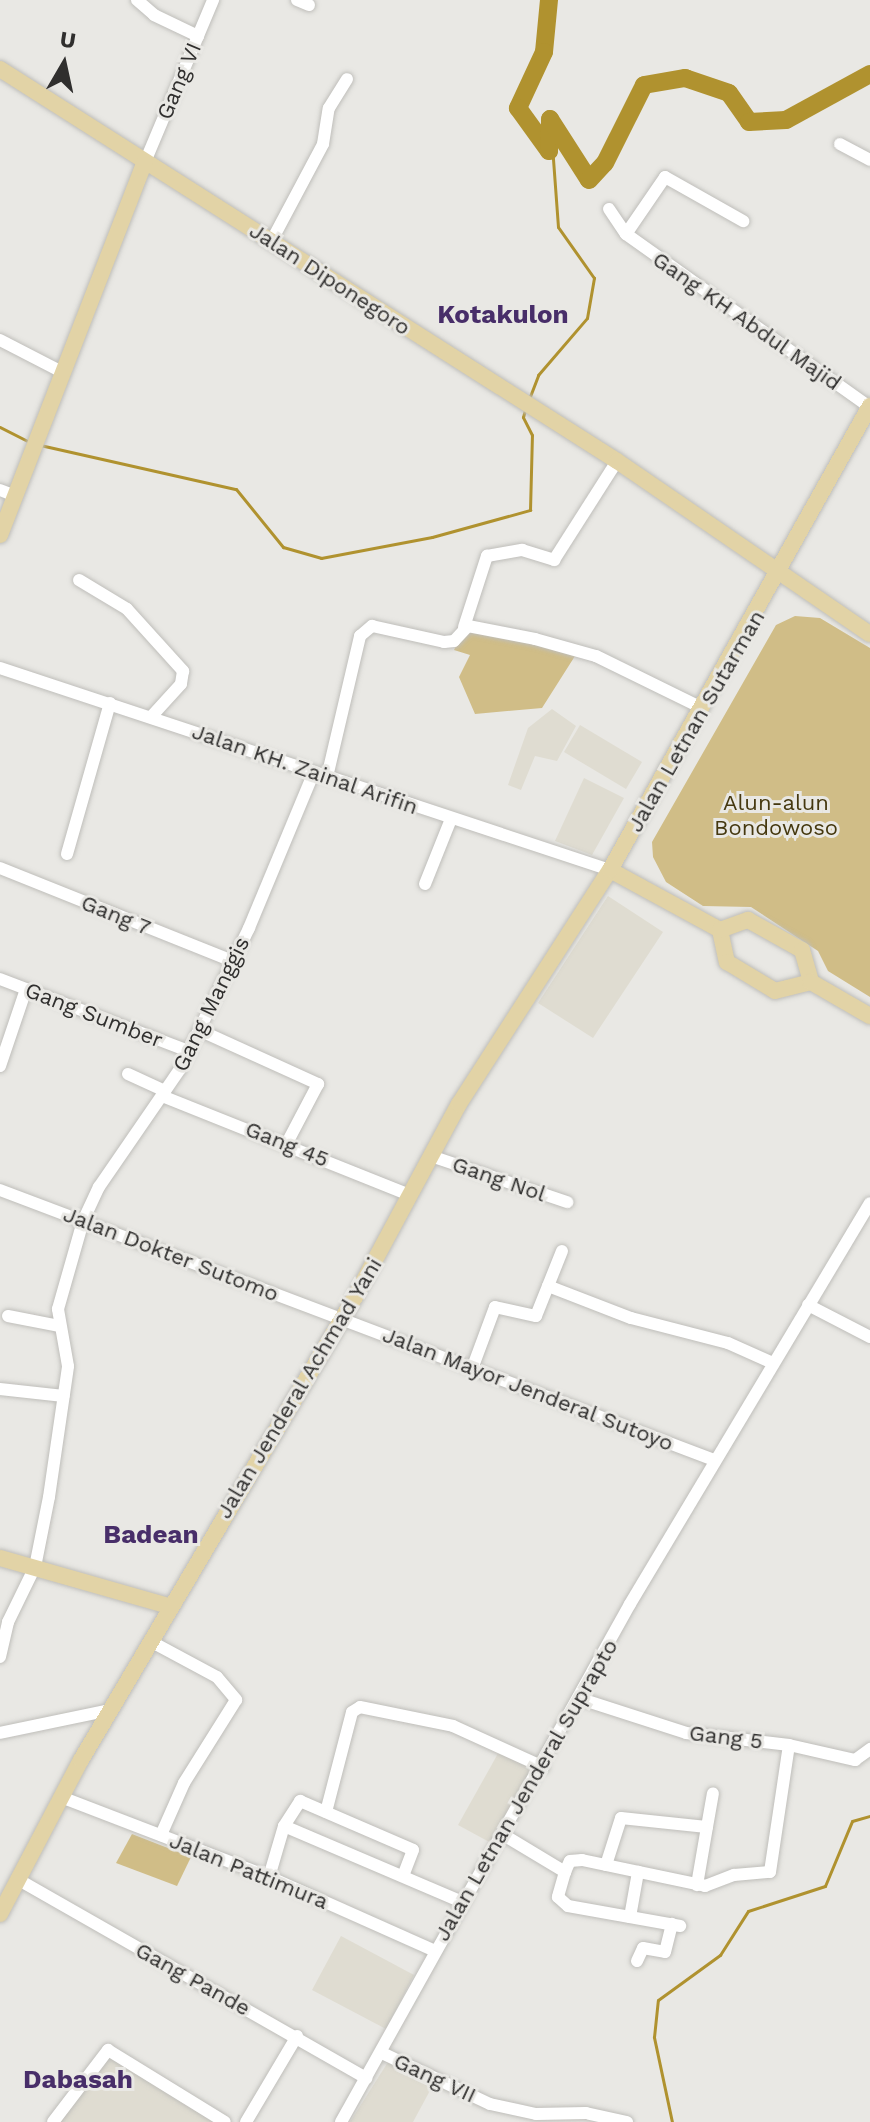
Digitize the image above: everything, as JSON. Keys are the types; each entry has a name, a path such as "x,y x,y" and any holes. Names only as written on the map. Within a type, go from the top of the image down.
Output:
{"main road":[{"name":"Jalan Diponegoro","path":"0,69 617,461 870,634"},
{"path":"0,535 8,493 32,456 145,162"},
{"name":"Jalan Letnan Sutarman","path":"610,870 870,407"},
{"path":"610,870 720,930 748,920 802,950 811,982"},
{"name":"Jalan Jenderal Achmad Yani","path":"0,1914 106,1716 341,1319 499,1037 610,870"},
{"path":"720,930 727,962 775,991 811,982 870,1016"},
{"path":"0,1558 169,1606"}],"street":[{"path":"137,0 198,36"},
{"name":"Gang VI","path":"145,162 213,0"},
{"path":"271,242 323,144 329,108 347,79"},
{"path":"840,144 870,160"},
{"path":"609,209 626,234 665,177 743,221"},
{"name":"Gang KH Abdul Majid","path":"626,234 870,407"},
{"path":"0,340 64,373"},
{"path":"617,461 554,560 522,550 487,556 464,627 596,656 700,707"},
{"path":"79,580 127,609 183,671 181,684 151,717"},
{"name":"Gang Manggis","path":"0,1657 8,1622 35,1567 64,1396 68,1354 60,1326 60,1293 83,1221 108,1174 164,1094 189,1051 232,961 320,775 364,630 377,627 450,642 464,627"},
{"name":"Jalan KH. Zainal Arifin","path":"0,668 610,870"},
{"path":"67,854 110,703"},
{"path":"425,884 451,819"},
{"name":"Gang 7","path":"0,868 232,961"},
{"name":"Gang Sumber","path":"0,979 189,1051"},
{"path":"0,1066 26,989"},
{"path":"199,1030 318,1084 287,1143"},
{"name":"Gang 45","path":"128,1074 164,1094 410,1195"},
{"name":"Gang Nol","path":"431,1156 567,1202"},
{"name":"Jalan Dokter Sutomo","path":"0,1190 341,1319"},
{"name":"Jalan Letnan Jenderal Suprapto","path":"341,2122 382,2053 462,1902 581,1699 630,1604 808,1305 864,1225 870,1203"},
{"path":"472,1369 495,1307 536,1316 562,1251"},
{"path":"548,1286 631,1318 708,1336 773,1363"},
{"path":"808,1305 870,1337"},
{"path":"8,1316 60,1326"},
{"name":"Jalan Mayor Jenderal Sutoyo","path":"341,1319 714,1460"},
{"path":"0,1389 64,1396"},
{"path":"150,1641 217,1677 236,1700 184,1783 161,1835"},
{"name":"Gang 5","path":"581,1699 686,1733 789,1745 855,1760 870,1749"},
{"path":"326,1812 352,1712 360,1707 453,1726 543,1767"},
{"path":"0,1733 106,1716"},
{"path":"637,1961 643,1948 665,1952 676,1925 560,1902 565,1872 574,1859 697,1885 774,1869 789,1745"},
{"path":"697,1885 713,1794"},
{"name":"Jalan Pattimura","path":"61,1797 269,1877 435,1951"},
{"path":"269,1877 284,1826 300,1801 413,1850 404,1873"},
{"path":"606,1865 621,1818 707,1827"},
{"path":"284,1826 404,1873 462,1902"},
{"path":"502,1834 565,1872"},
{"path":"630,1917 638,1872"},
{"name":"Gang Pande","path":"19,1880 366,2078"},
{"path":"246,2122 297,2036"},
{"path":"53,2122 108,2050 225,2122"},
{"name":"Gang VII","path":"382,2053 461,2093 534,2118 586,2113 627,2122"}],"shaded area":[{"path":"552,709 576,726 557,761 535,756 521,790 508,785 528,728"},
{"path":"580,725 642,762 626,789 564,752"},
{"path":"584,778 624,798 592,855 555,841"},
{"path":"608,896 663,932 593,1038 538,1003"},
{"path":"500,1750 538,1768 493,1844 458,1825"},
{"path":"341,1936 414,1975 386,2029 312,1990"},
{"path":"108,2055 213,2122 60,2122"},
{"path":"388,2062 433,2085 413,2122 350,2122"}],"green space":[{"name":"Alun-alun Bondowoso","path":"795,616 820,618 870,648 870,997 828,971 818,951 751,907 703,906 666,882 653,857 652,842 776,625"},
{"path":"463,632 520,636 575,656 542,708 475,714 459,677 470,655 454,650"},
{"path":"132,1834 191,1857 177,1886 116,1863"}],"waterway":[{"path":"549,0 544,52 518,108 549,151 550,119 589,180 605,163 644,85 685,78 729,93 749,122 786,120 870,74"},
{"path":"529,399 538,375 587,318 594,278 558,227 550,119"},
{"path":"40,445 236,489 283,547 321,558 432,537 530,510 532,435 523,417 525,410"},
{"path":"0,427 29,442"},
{"path":"672,2122 654,2037 658,2000 720,1955 748,1911 825,1886 852,1821 870,1816"}],"district":[{"name":"Kotakulon","path":"503,315"},
{"name":"Badean","path":"151,1535"},
{"name":"Dabasah","path":"78,2080"}]}
